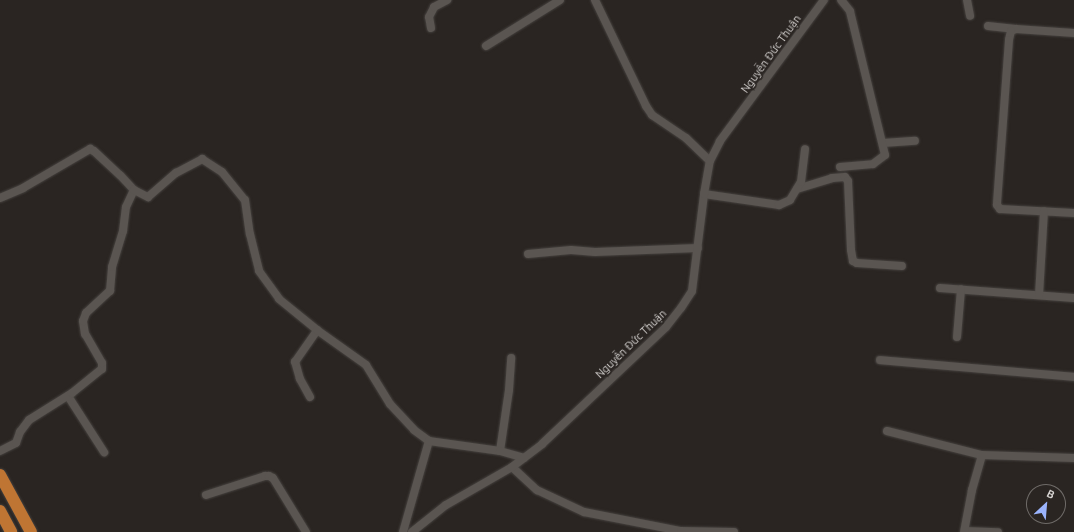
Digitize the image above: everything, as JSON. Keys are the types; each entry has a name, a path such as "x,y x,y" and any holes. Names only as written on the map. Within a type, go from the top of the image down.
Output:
{"highway":[{"path":"0,475 31,532"},
{"path":"0,511 11,532"}],"street":[{"path":"431,28 429,17 434,7 447,0"},
{"path":"486,46 560,0"},
{"path":"595,0 646,106 652,115 686,138 710,161"},
{"name":"Nguyễn Đức Thuận","path":"412,532 446,505 512,467 542,444 666,326 681,308 692,291 704,194 710,161 720,142 824,0"},
{"path":"840,167 873,164 884,155 883,143 877,129 850,11 842,0"},
{"path":"967,0 970,16"},
{"path":"988,26 1074,33"},
{"path":"1016,28 1011,31 1009,40 997,205 1000,209 1074,213"},
{"path":"883,143 915,141"},
{"path":"0,198 23,188 90,149 120,174 134,190 148,197 176,173 202,159 222,172 245,200 259,271 279,299 317,330 366,365 390,404 414,430 429,442 500,451 524,458"},
{"path":"704,194 779,205 790,200 801,182 805,149"},
{"path":"797,189 832,178 845,177 848,181 851,250 853,261 862,264 902,266"},
{"path":"0,451 16,443 20,432 29,420 68,396 102,369 102,363 85,334 83,321 86,313 110,291 112,267 123,231 126,207 134,190"},
{"path":"1039,295 1044,211"},
{"path":"528,254 571,250 595,252 698,248"},
{"path":"940,288 1074,298"},
{"path":"957,337 961,290"},
{"path":"310,397 300,379 295,362 317,330"},
{"path":"500,451 509,390 511,358"},
{"path":"880,360 1074,377"},
{"path":"68,396 104,452"},
{"path":"887,431 982,455 1074,458"},
{"path":"403,532 429,442"},
{"path":"982,455 972,490 964,532 998,532"},
{"path":"512,467 537,490 584,512 681,531 734,532"},
{"path":"206,495 269,476 274,478 306,532"}]}
